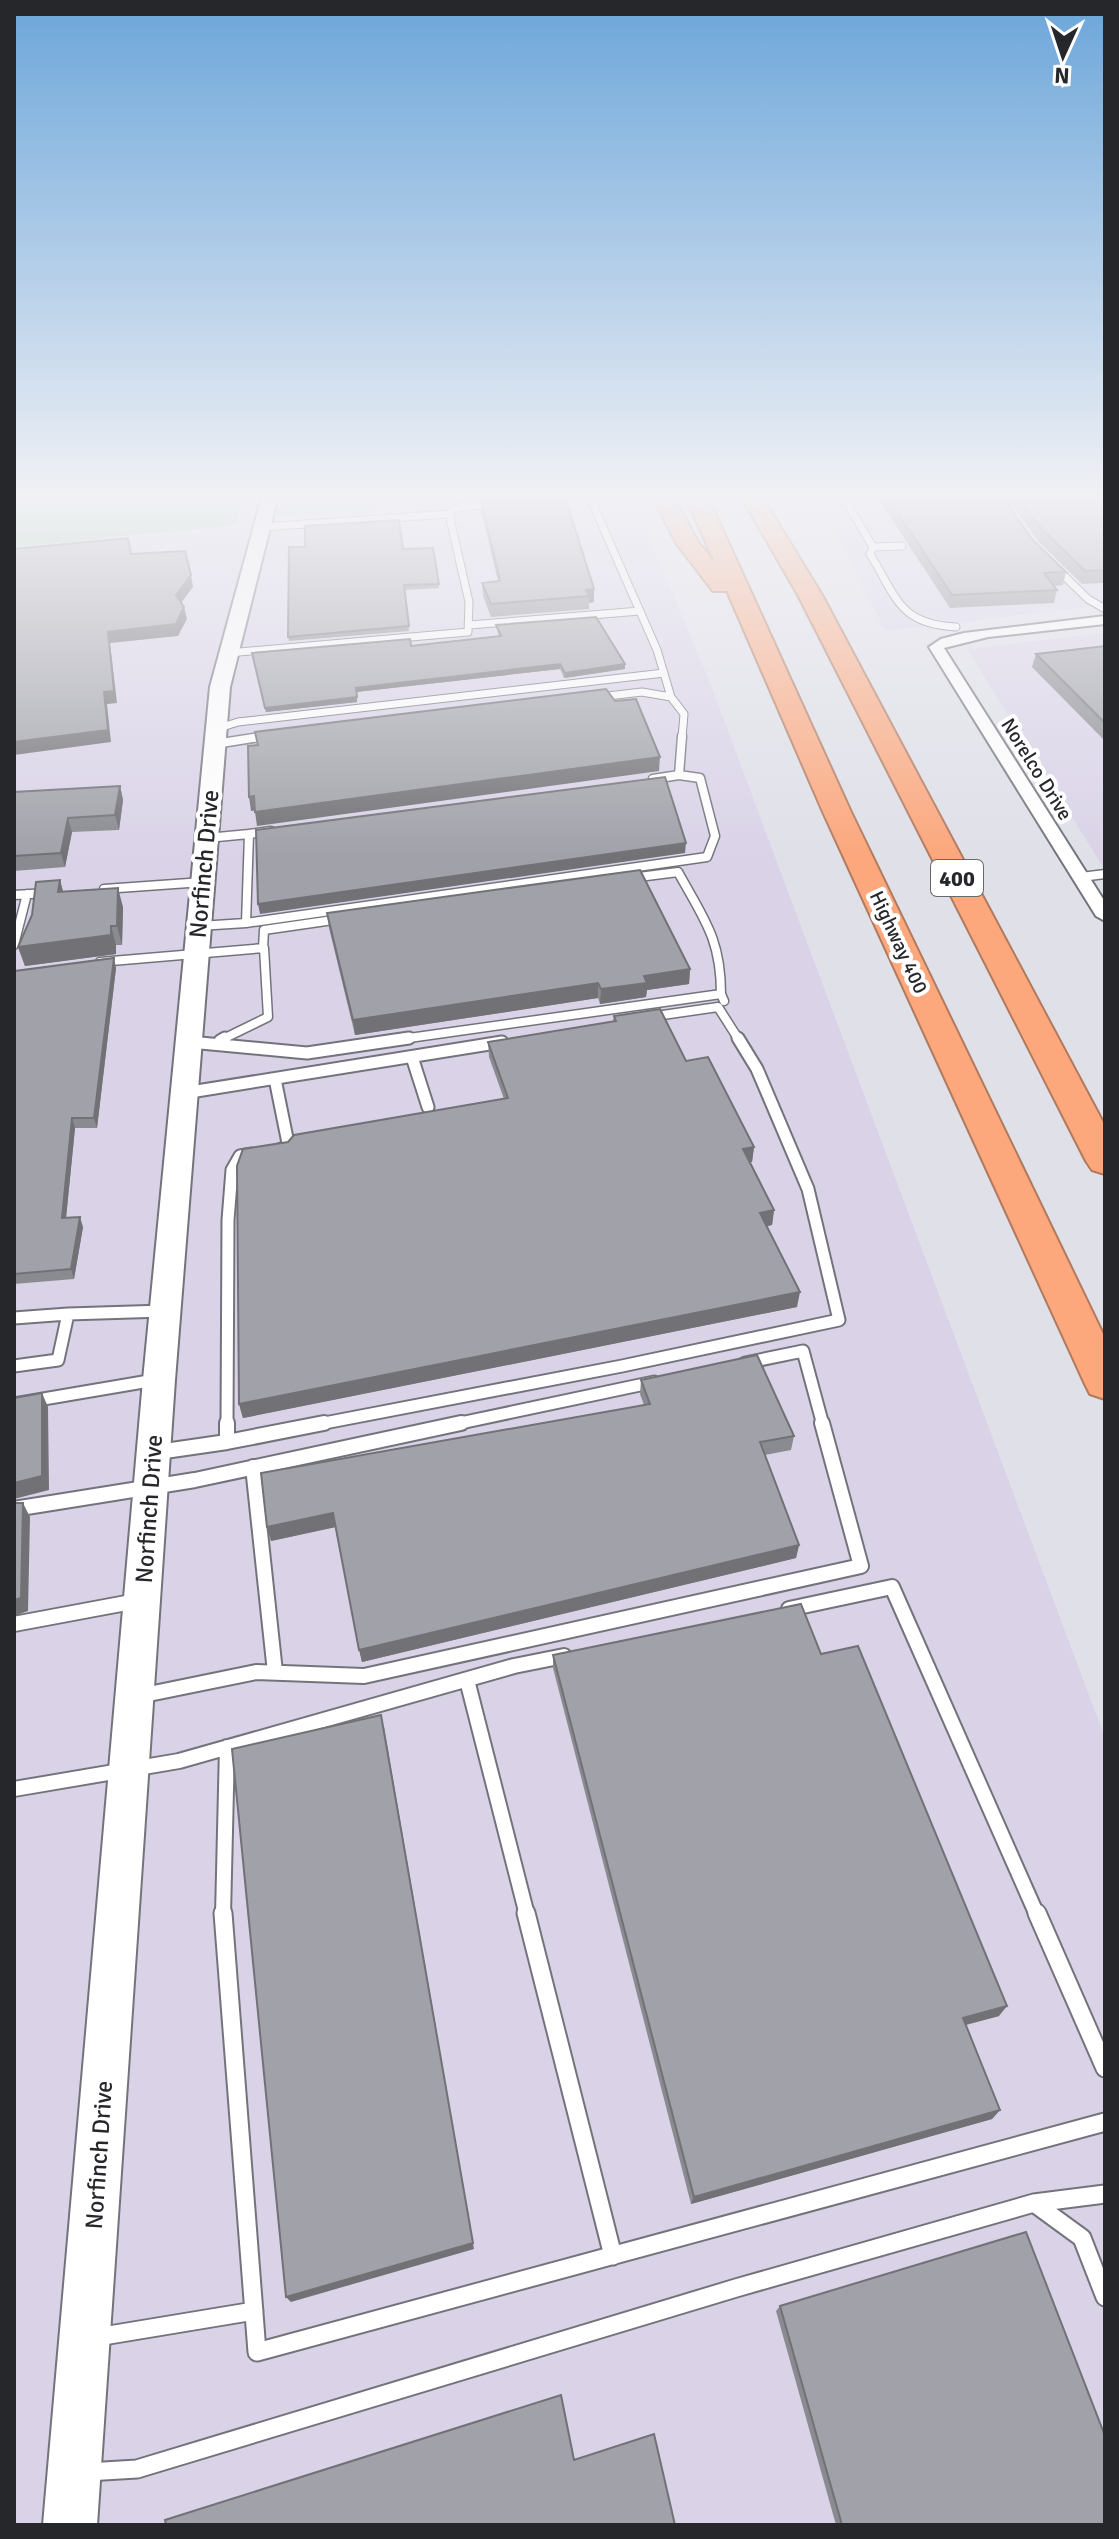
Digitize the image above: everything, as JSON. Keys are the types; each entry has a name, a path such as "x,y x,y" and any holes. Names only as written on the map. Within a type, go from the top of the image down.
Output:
{"highway":[{"path":"747,618 754,627"},
{"name":"Highway 400","path":"750,618 1105,1382"},
{"name":"400","path":"822,618 1105,1161"}],"street":[{"name":"Norfinch Drive","path":"70,2525 150,1487 184,1093 204,1042 198,940 220,687 237,618"},
{"name":"Norelco Drive","path":"1105,620 980,634 938,643 940,653 1105,916"}],"lane":[{"path":"228,653 468,632 469,618"},
{"path":"469,625 549,618"},
{"path":"643,618 671,697 684,714 679,775"},
{"path":"913,618 936,626 956,627"},
{"path":"216,736 238,722 302,719 664,673"},
{"path":"596,697 642,692 671,697"},
{"path":"216,736 275,734"},
{"path":"263,925 707,857 715,836 700,778 679,775 648,780"},
{"path":"207,838 276,830"},
{"path":"246,923 249,834"},
{"path":"82,965 198,940 246,923 263,925 678,872 712,933 721,961 721,994 724,1001 718,1007 637,1019"},
{"path":"1081,877 1105,874"},
{"path":"90,890 203,882"},
{"path":"14,895 59,892"},
{"path":"14,945 27,894"},
{"path":"204,1042 268,1017 263,925"},
{"path":"198,940 263,948"},
{"path":"204,1042 307,1053 721,994"},
{"path":"153,1452 227,1442 839,1320 808,1189 757,1069 718,1007"},
{"path":"184,1093 517,1040"},
{"path":"412,1057 428,1107"},
{"path":"227,1442 225,1349 232,1170 240,1156 289,1148 275,1079"},
{"path":"14,1318 165,1311"},
{"path":"14,1366 58,1360 68,1314"},
{"path":"134,1696 256,1672 364,1676 861,1566 803,1351 726,1367"},
{"path":"14,1404 159,1380"},
{"path":"14,1509 253,1467 665,1380"},
{"path":"253,1467 275,1672"},
{"path":"771,1613 892,1587 1105,2068"},
{"path":"14,1624 142,1600"},
{"path":"14,1789 179,1761 467,1680 575,1654"},
{"path":"467,1680 613,2256"},
{"path":"227,1747 223,1916 257,2352 1105,2122"},
{"path":"74,2473 137,2469 736,2288 1034,2203 1105,2194"},
{"path":"1034,2203 1082,2238 1105,2297"},
{"path":"85,2339 254,2311"}],"shaded area":[{"path":"14,618 683,618 707,675 1105,1738 1105,2525 14,2525"},
{"path":"879,618 991,618 885,631"},
{"path":"1105,633 1105,870 967,649"}],"building":[{"path":"14,618 179,618 176,624 108,632 114,691 104,692 108,730 14,742"},
{"path":"288,618 408,618 409,626 288,637"},
{"path":"597,618 625,664 565,673 560,664 356,688 357,697 265,708 252,653 410,639 411,646 501,636 496,625"},
{"path":"1105,646 1105,723 1036,654"},
{"path":"606,689 615,701 636,699 660,757 255,812 254,796 249,797 248,746 258,745 255,732"},
{"path":"665,777 686,843 258,904 256,830"},
{"path":"120,786 115,815 68,818 61,853 14,856 14,792"},
{"path":"640,870 690,969 644,976 647,983 601,989 598,983 353,1020 327,913"},
{"path":"60,880 58,892 118,888 117,926 111,926 111,935 18,947 32,915 36,882"},
{"path":"114,958 94,1118 72,1118 62,1218 80,1217 71,1269 14,1274 14,974 15,971"},
{"path":"660,1009 686,1061 708,1057 754,1147 743,1149 774,1210 760,1213 800,1292 239,1404 237,1166 243,1149 288,1142 294,1135 508,1098 488,1042 616,1021 614,1016"},
{"path":"757,1355 794,1436 760,1442 799,1545 359,1650 333,1513 267,1527 261,1473 650,1404 641,1380"},
{"path":"42,1393 42,1476 14,1483 14,1398"},
{"path":"14,1503 23,1503 21,1598 14,1600"},
{"path":"801,1604 821,1654 858,1646 1007,2006 963,2018 1000,2110 694,2197 553,1655"},
{"path":"381,1715 473,2243 286,2297 232,1749"},
{"path":"1026,2232 1105,2436 1105,2525 842,2525 780,2306"},
{"path":"561,2395 574,2460 654,2434 675,2525 166,2525 165,2520"}]}
